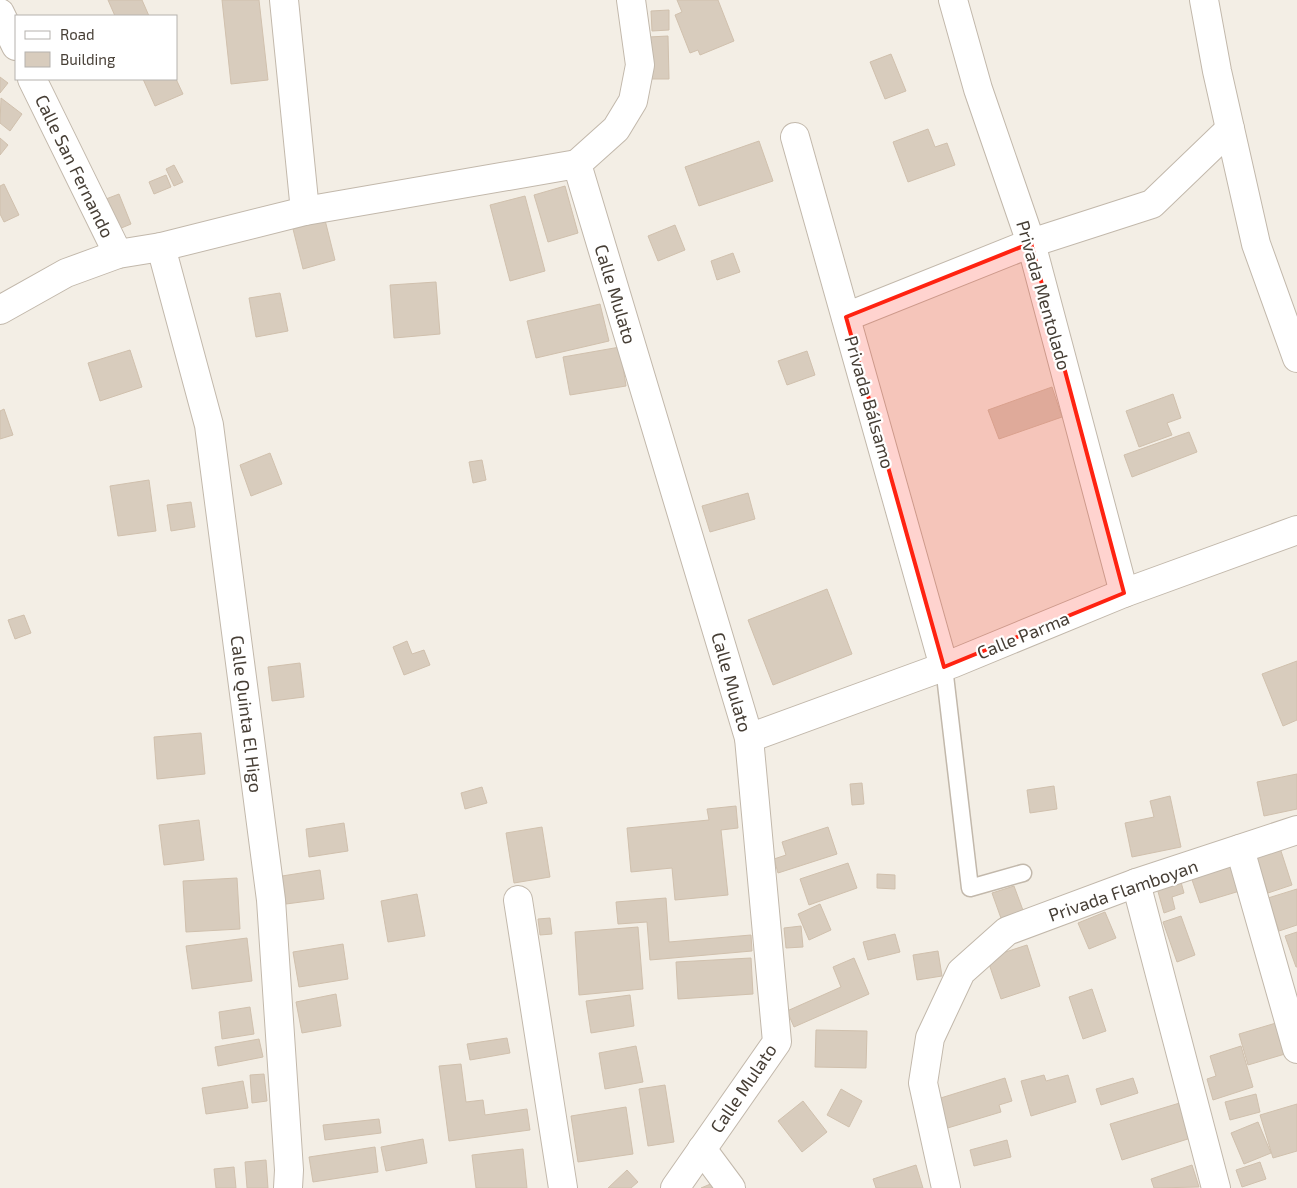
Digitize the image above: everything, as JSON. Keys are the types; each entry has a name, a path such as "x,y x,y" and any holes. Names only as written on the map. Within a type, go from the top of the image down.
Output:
{"street":[{"path":"284,0 305,211"},
{"path":"0,310 66,273 118,254 161,247 305,211 577,164 616,129 634,101 640,65 631,0"},
{"name":"Privada Mentolado","path":"953,0 978,89 1031,243 1124,593"},
{"path":"1204,0 1230,130 1256,244 1297,358"},
{"path":"0,13 15,44"},
{"name":"Calle San Fernando","path":"32,80 118,254"},
{"path":"846,317 1031,243 1152,204 1230,130"},
{"name":"Privada Bálsamo","path":"795,137 944,667"},
{"name":"Calle Mulato","path":"577,164 749,738 776,1042 675,1188"},
{"name":"Calle Quinta El Higo","path":"161,247 209,425 271,900 289,1170 288,1188"},
{"name":"Calle Parma","path":"749,738 944,667 1124,593 1297,530"},
{"name":"Privada Flamboyan","path":"946,1188 923,1082 930,1038 961,972 1007,931 1136,883 1297,830"},
{"path":"1240,849 1297,1049"},
{"path":"1136,883 1216,1188"},
{"path":"518,900 563,1188"},
{"path":"702,1149 732,1188"}],"lane":[{"path":"944,667 970,888 1023,873"}],"highlighted area":[{"path":"1031,243 1124,593 944,667 846,317"}],"building":[{"path":"108,0 142,0 149,15 115,15"},
{"path":"222,0 259,0 268,80 231,84"},
{"path":"677,0 718,0 734,41 700,55 698,50 690,53 675,15 682,12"},
{"path":"669,10 669,30 652,31 651,11"},
{"path":"668,36 669,79 651,79 649,37"},
{"path":"891,54 906,91 885,99 870,62"},
{"path":"0,77 8,83 0,93"},
{"path":"143,80 176,80 183,94 155,106"},
{"path":"1,98 22,114 10,131 0,123"},
{"path":"928,129 935,147 947,143 955,165 908,182 893,142"},
{"path":"0,138 8,145 0,155"},
{"path":"759,141 773,181 699,206 685,167"},
{"path":"174,165 183,182 174,186 166,169"},
{"path":"166,175 171,187 154,194 149,182"},
{"path":"4,184 19,215 4,222 0,214 0,186"},
{"path":"565,186 578,233 548,242 534,195"},
{"path":"119,194 131,224 119,229 106,199"},
{"path":"525,196 545,271 510,281 490,205"},
{"path":"325,220 335,260 303,269 293,229"},
{"path":"675,225 685,250 658,261 648,236"},
{"path":"733,253 740,272 717,280 711,261"},
{"path":"436,282 440,334 394,338 390,285"},
{"path":"280,293 288,331 256,337 249,298"},
{"path":"600,304 609,341 536,358 527,321"},
{"path":"620,347 626,386 570,395 563,357"},
{"path":"130,350 142,387 100,401 88,363"},
{"path":"807,351 815,375 787,385 778,361"},
{"path":"1052,387 1062,417 999,439 988,410"},
{"path":"1173,394 1181,418 1167,423 1172,435 1139,447 1126,411"},
{"path":"4,409 13,435 0,439 0,411"},
{"path":"1189,432 1197,452 1132,477 1124,455"},
{"path":"270,453 282,484 251,496 240,465"},
{"path":"482,460 486,480 473,483 469,462"},
{"path":"149,480 156,531 118,536 110,486"},
{"path":"748,493 755,519 710,532 702,506"},
{"path":"191,502 195,527 171,531 167,505"},
{"path":"827,589 852,654 773,685 748,620"},
{"path":"24,615 31,633 15,639 8,620"},
{"path":"407,641 412,654 424,650 430,665 404,675 393,647"},
{"path":"1297,661 1297,720 1283,726 1262,674"},
{"path":"300,663 304,697 272,701 268,667"},
{"path":"201,733 205,774 157,779 154,737"},
{"path":"1297,774 1297,809 1264,816 1257,782"},
{"path":"862,783 864,804 852,805 850,784"},
{"path":"1054,786 1057,809 1030,813 1027,790"},
{"path":"482,787 487,803 465,809 461,793"},
{"path":"1170,796 1181,847 1132,857 1125,823 1154,817 1150,801"},
{"path":"736,806 738,828 721,830 728,895 675,900 672,868 631,872 627,828 709,820 707,809"},
{"path":"199,820 204,860 164,865 159,825"},
{"path":"344,823 348,851 309,857 306,829"},
{"path":"542,827 550,877 514,883 506,833"},
{"path":"828,827 837,854 778,873 774,859 786,855 782,842"},
{"path":"1280,848 1292,885 1268,893 1256,857"},
{"path":"1233,860 1243,890 1200,903 1190,874"},
{"path":"848,863 857,888 809,905 800,879"},
{"path":"320,870 324,899 286,904 282,876"},
{"path":"877,874 895,875 895,889 877,888"},
{"path":"237,878 240,929 186,932 183,881"},
{"path":"1181,882 1184,893 1172,897 1175,909 1164,913 1157,888"},
{"path":"1014,886 1024,913 1002,921 992,893"},
{"path":"1297,889 1297,925 1279,931 1268,898"},
{"path":"417,894 425,936 388,942 381,901"},
{"path":"666,898 669,942 751,935 752,951 650,960 647,922 618,924 616,902"},
{"path":"820,904 831,930 809,940 798,914"},
{"path":"1105,912 1116,938 1089,949 1078,923"},
{"path":"1181,916 1195,955 1177,962 1163,922"},
{"path":"550,918 552,934 540,935 538,919"},
{"path":"801,926 803,947 786,948 784,928"},
{"path":"638,927 643,989 579,995 575,932"},
{"path":"1297,932 1297,967 1296,967 1285,936"},
{"path":"895,934 900,952 868,960 863,942"},
{"path":"247,938 252,981 192,989 186,946"},
{"path":"343,944 348,979 299,987 293,952"},
{"path":"1027,945 1040,986 1001,999 987,958"},
{"path":"938,951 942,976 917,980 913,955"},
{"path":"751,958 753,994 678,999 676,962"},
{"path":"854,958 869,994 794,1027 787,1011 841,987 833,967"},
{"path":"1092,989 1106,1031 1083,1039 1069,997"},
{"path":"336,994 341,1026 302,1033 296,1002"},
{"path":"630,995 634,1026 591,1033 586,1001"},
{"path":"250,1007 254,1034 222,1039 219,1012"},
{"path":"1276,1023 1285,1054 1248,1065 1239,1034"},
{"path":"816,1030 867,1031 866,1068 815,1067"},
{"path":"507,1038 510,1053 470,1060 467,1044"},
{"path":"259,1039 263,1057 218,1066 215,1047"},
{"path":"636,1046 643,1082 605,1089 599,1053"},
{"path":"1241,1046 1253,1087 1213,1100 1207,1079 1216,1076 1210,1056"},
{"path":"461,1064 466,1102 483,1100 485,1115 527,1109 530,1130 449,1141 439,1066"},
{"path":"264,1074 267,1101 252,1103 250,1075"},
{"path":"1044,1075 1046,1081 1068,1075 1076,1102 1031,1116 1021,1081"},
{"path":"1005,1078 1012,1101 999,1105 1001,1112 941,1130 931,1101"},
{"path":"1133,1078 1138,1093 1101,1105 1096,1089"},
{"path":"243,1081 248,1108 206,1114 202,1088"},
{"path":"665,1085 674,1142 648,1146 639,1089"},
{"path":"841,1089 862,1101 849,1127 827,1115"},
{"path":"1256,1094 1260,1112 1230,1120 1225,1102"},
{"path":"803,1101 827,1132 802,1152 778,1121"},
{"path":"1183,1102 1194,1137 1122,1160 1110,1124"},
{"path":"1297,1104 1297,1151 1273,1158 1260,1115"},
{"path":"626,1107 633,1154 578,1162 571,1116"},
{"path":"379,1119 381,1133 325,1140 323,1125"},
{"path":"1258,1122 1271,1153 1244,1164 1231,1133"},
{"path":"423,1139 427,1163 386,1171 381,1147"},
{"path":"1007,1140 1011,1157 974,1166 970,1150"},
{"path":"375,1147 378,1172 313,1182 309,1157"},
{"path":"523,1149 527,1188 476,1188 472,1155"},
{"path":"266,1160 268,1188 247,1188 245,1162"},
{"path":"1260,1162 1266,1179 1242,1187 1236,1170"},
{"path":"916,1165 923,1188 876,1188 873,1179"},
{"path":"1192,1165 1199,1187 1154,1188 1151,1179"},
{"path":"234,1167 236,1188 216,1188 214,1169"},
{"path":"627,1170 638,1182 631,1188 608,1188"},
{"path":"720,1180 723,1188 701,1188"}]}
